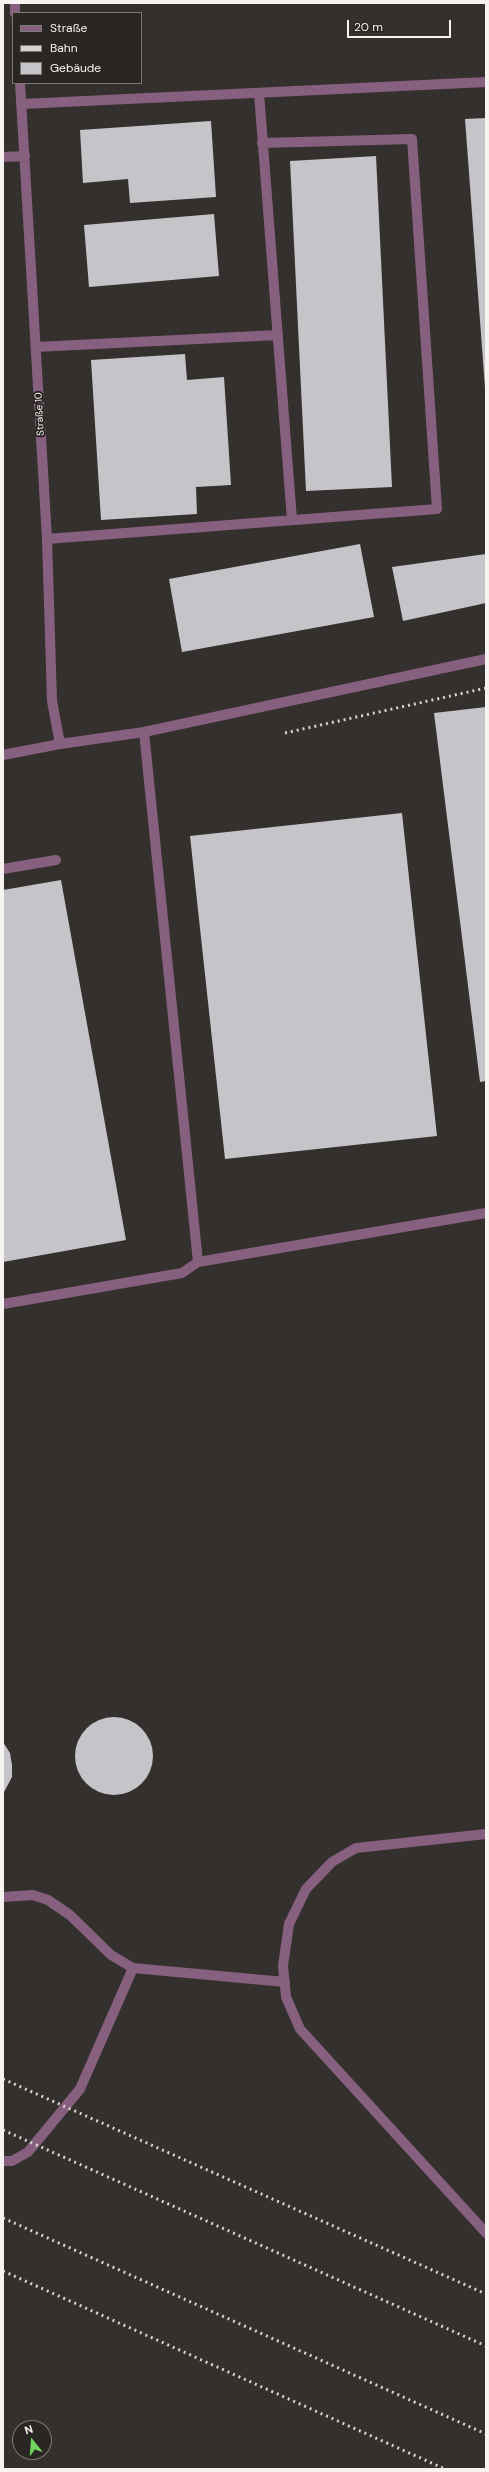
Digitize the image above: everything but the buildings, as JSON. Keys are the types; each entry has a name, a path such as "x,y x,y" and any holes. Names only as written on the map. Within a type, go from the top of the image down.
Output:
{"lane":[{"path":"22,104 486,82"},
{"name":"Straße 10","path":"20,84 48,539 52,701 60,744"},
{"path":"259,93 292,520"},
{"path":"48,539 437,509 412,139 262,144"},
{"path":"3,158 25,156"},
{"path":"36,347 278,335"},
{"path":"3,755 60,744 144,732 486,659"},
{"path":"144,732 198,1262"},
{"path":"3,869 56,860"},
{"path":"3,1304 182,1273 198,1262 486,1213"},
{"path":"486,1834 356,1848 332,1862 306,1889 289,1924 283,1966 286,1997 300,2029 486,2234"},
{"path":"3,1896 33,1895 48,1900 70,1915 111,1955 133,1968 285,1982"},
{"path":"3,2161 12,2161 28,2152 80,2089 133,1968"}],"railway":[{"path":"285,733 486,688"},
{"path":"3,2079 486,2294"},
{"path":"3,2130 486,2346"},
{"path":"3,2218 486,2434"},
{"path":"3,2271 445,2469"}]}
